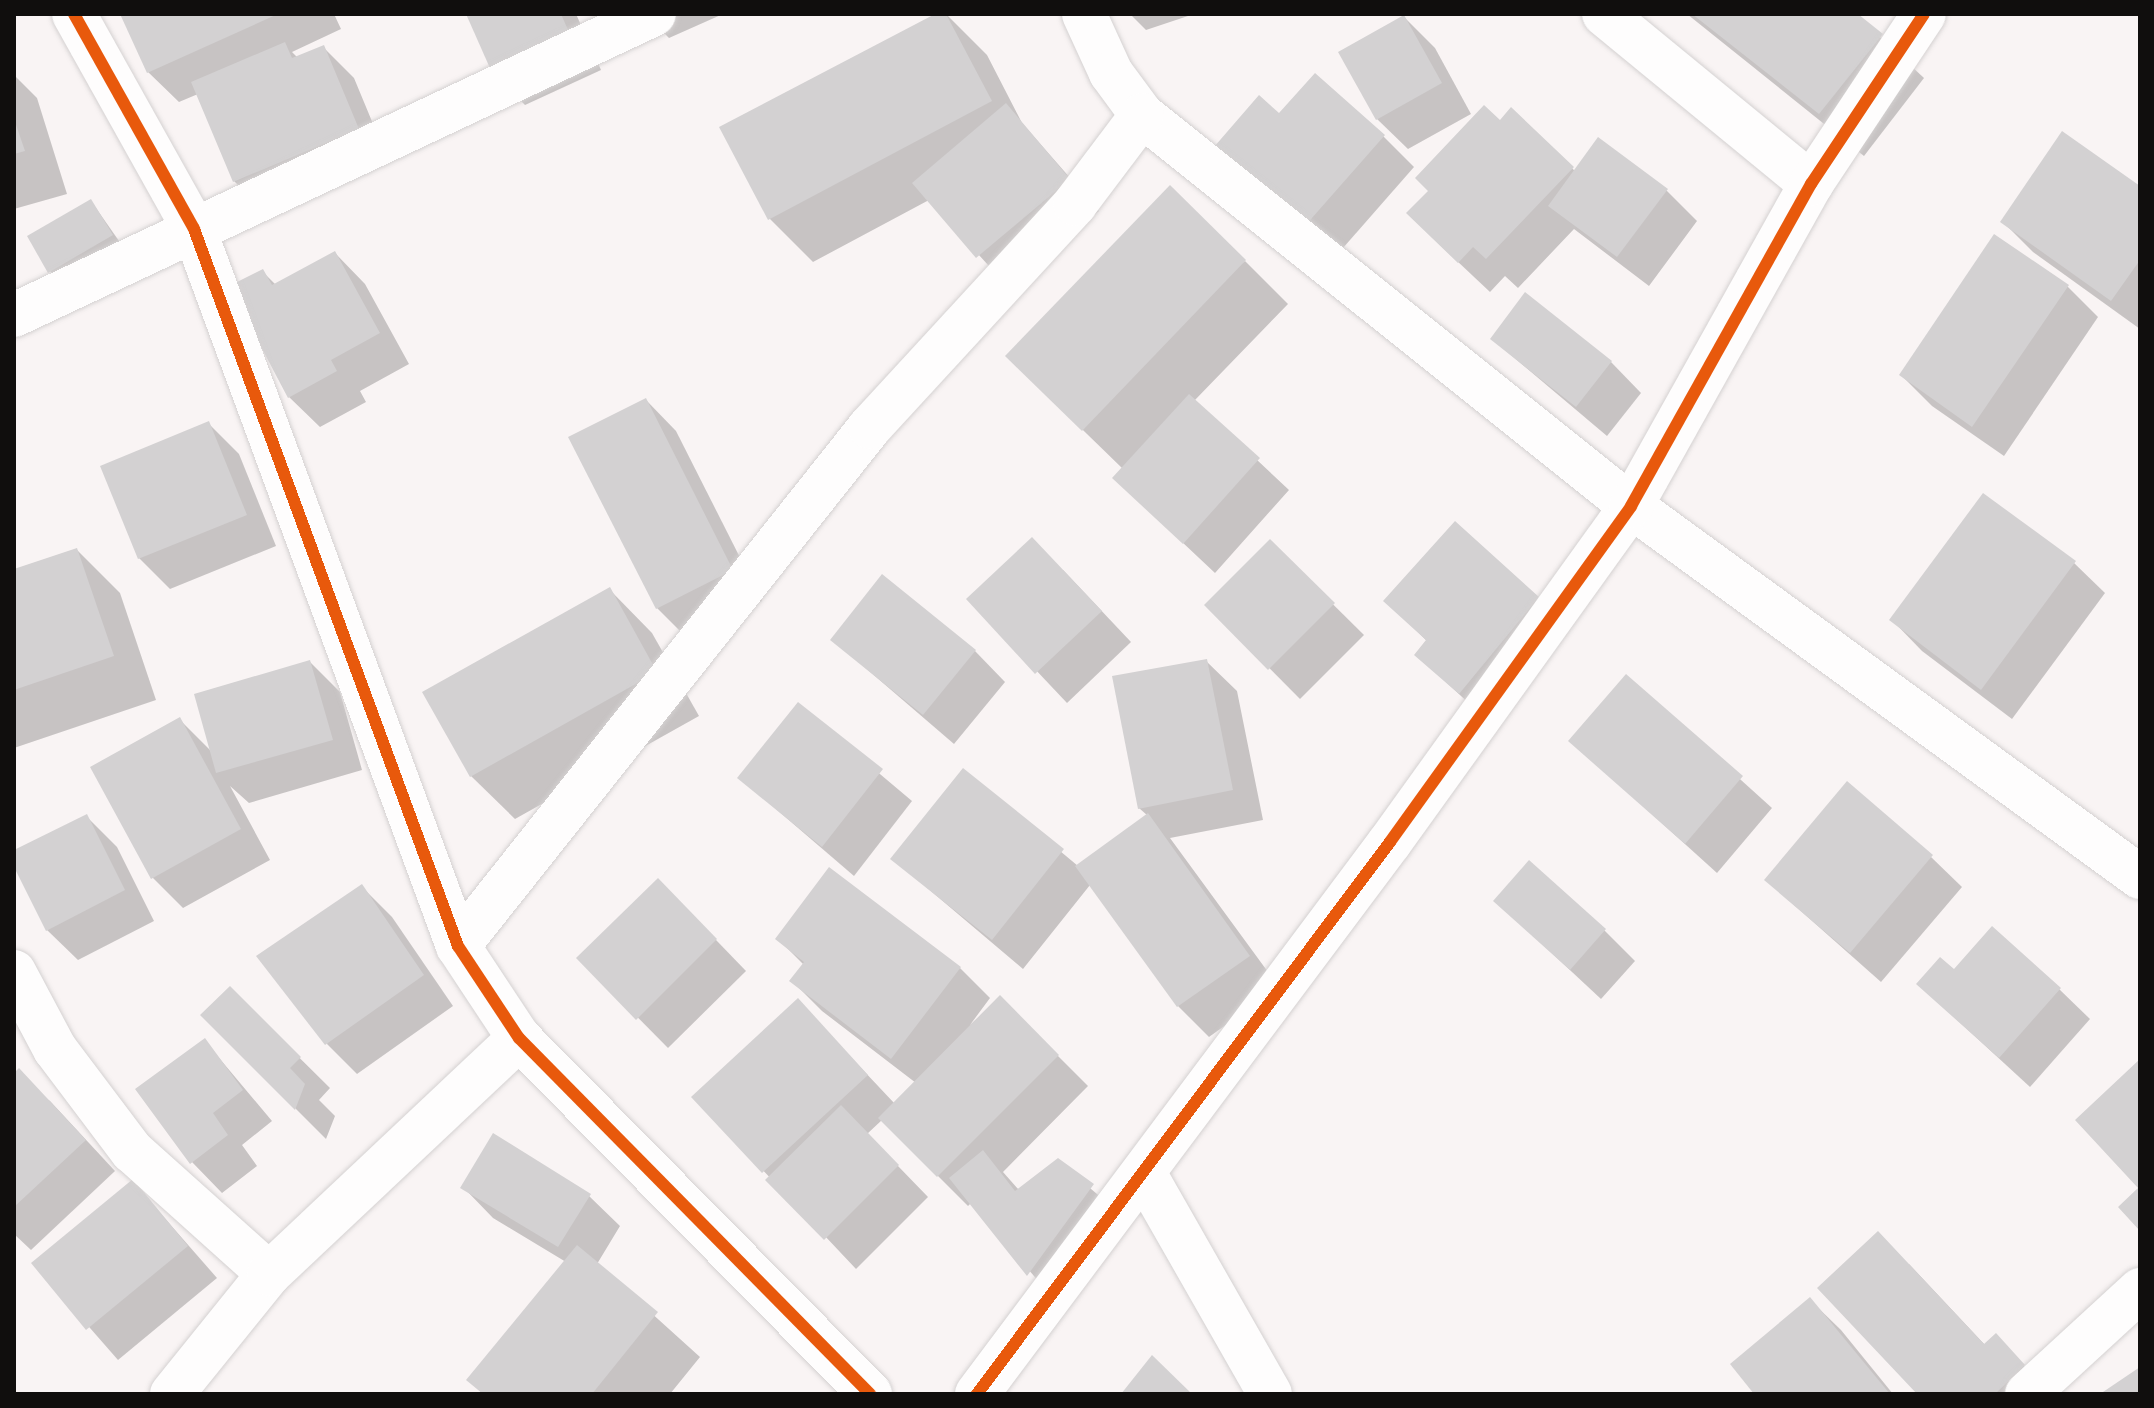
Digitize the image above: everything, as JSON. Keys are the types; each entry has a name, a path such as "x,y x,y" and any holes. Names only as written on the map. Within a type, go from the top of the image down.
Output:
{"street":[{"path":"74,14 194,229 458,946 519,1038 870,1394"},
{"path":"14,315 654,14"},
{"path":"1084,14 1111,73 1142,115 1631,506 2140,877"},
{"path":"1604,14 1811,184"},
{"path":"977,1394 1390,842 1631,506 1811,184 1924,14"},
{"path":"458,946 870,427 1075,204 1142,115"},
{"path":"14,972 55,1049 132,1151 269,1274"},
{"path":"172,1394 269,1274 519,1038"},
{"path":"1144,1173 1270,1394"},
{"path":"2027,1394 2140,1290"}],"building":[{"path":"120,14 278,14 147,73"},
{"path":"466,14 561,14 572,39 493,75"},
{"path":"935,14 946,14 992,101 768,220 719,127"},
{"path":"1692,14 1858,14 1883,34 1819,114"},
{"path":"1404,15 1442,83 1376,120 1338,52"},
{"path":"285,42 292,58 324,45 359,129 233,182 191,82"},
{"path":"1315,73 1385,135 1304,227 1214,147 1259,95 1279,113"},
{"path":"1006,103 1070,179 976,258 912,183"},
{"path":"1484,105 1500,120 1511,107 1574,167 1486,259 1473,247 1458,263 1406,213 1428,191 1415,178"},
{"path":"14,119 25,151 14,154"},
{"path":"2062,131 2140,186 2140,260 2111,301 2000,222"},
{"path":"1598,137 1668,189 1617,257 1548,206"},
{"path":"1170,185 1246,260 1082,431 1005,356"},
{"path":"91,199 113,235 48,273 27,236"},
{"path":"1994,234 2069,285 1972,427 1899,375"},
{"path":"335,251 380,333 331,360 337,371 288,398 229,286 263,269 272,285"},
{"path":"1525,292 1612,361 1576,407 1490,339"},
{"path":"1189,394 1260,458 1183,544 1112,478"},
{"path":"646,398 733,570 656,609 568,437"},
{"path":"209,421 247,515 138,559 100,466"},
{"path":"1983,493 2076,561 1981,690 1889,620"},
{"path":"1455,521 1539,597 1459,694 1414,655 1426,640 1383,601"},
{"path":"1032,537 1102,611 1035,674 966,599"},
{"path":"1270,539 1335,603 1268,670 1204,605"},
{"path":"77,548 114,656 14,690 14,569"},
{"path":"882,574 976,650 923,715 830,640"},
{"path":"610,587 657,672 470,777 422,692"},
{"path":"1207,659 1233,790 1138,809 1112,676"},
{"path":"310,660 333,740 216,773 194,694"},
{"path":"1626,674 1743,776 1685,844 1568,741"},
{"path":"798,702 883,769 822,847 737,778"},
{"path":"180,717 241,829 151,879 90,767"},
{"path":"963,768 1064,849 992,940 890,859"},
{"path":"1847,781 1933,855 1850,953 1764,880"},
{"path":"1148,813 1250,956 1177,1007 1075,866"},
{"path":"87,814 125,890 46,931 14,867 14,850"},
{"path":"1529,860 1606,929 1570,970 1493,901"},
{"path":"829,867 961,967 891,1059 789,981 804,962 775,939"},
{"path":"658,878 717,939 636,1020 576,958"},
{"path":"362,884 424,975 325,1045 256,956"},
{"path":"1992,926 2061,988 1999,1058 1916,984 1940,957 1954,969"},
{"path":"230,986 301,1057 290,1068 305,1084 295,1110 200,1015"},
{"path":"1000,995 1059,1055 937,1177 878,1118"},
{"path":"798,998 868,1075 762,1173 691,1097"},
{"path":"205,1038 243,1090 213,1113 228,1135 190,1164 135,1089"},
{"path":"2140,1059 2140,1231 2118,1207 2138,1188 2075,1120"},
{"path":"19,1068 86,1140 14,1207 14,1073"},
{"path":"841,1105 899,1165 824,1240 765,1180"},
{"path":"493,1133 591,1194 558,1247 460,1188"},
{"path":"983,1150 1015,1191 1058,1158 1094,1184 1027,1276 949,1178"},
{"path":"133,1179 188,1246 86,1330 31,1263"},
{"path":"1878,1231 1984,1344 1996,1333 2025,1365 1995,1394 1917,1394 1817,1288"},
{"path":"577,1245 658,1312 592,1394 483,1394 466,1380"},
{"path":"1810,1297 1890,1394 1754,1394 1730,1364"},
{"path":"1152,1355 1192,1394 1121,1394"},
{"path":"2140,1367 2140,1394 2100,1394"}],"cycle path":[{"path":"74,14 194,229 458,946 519,1038 870,1394"},
{"path":"977,1394 1390,842 1631,506 1811,184 1924,14"}]}
